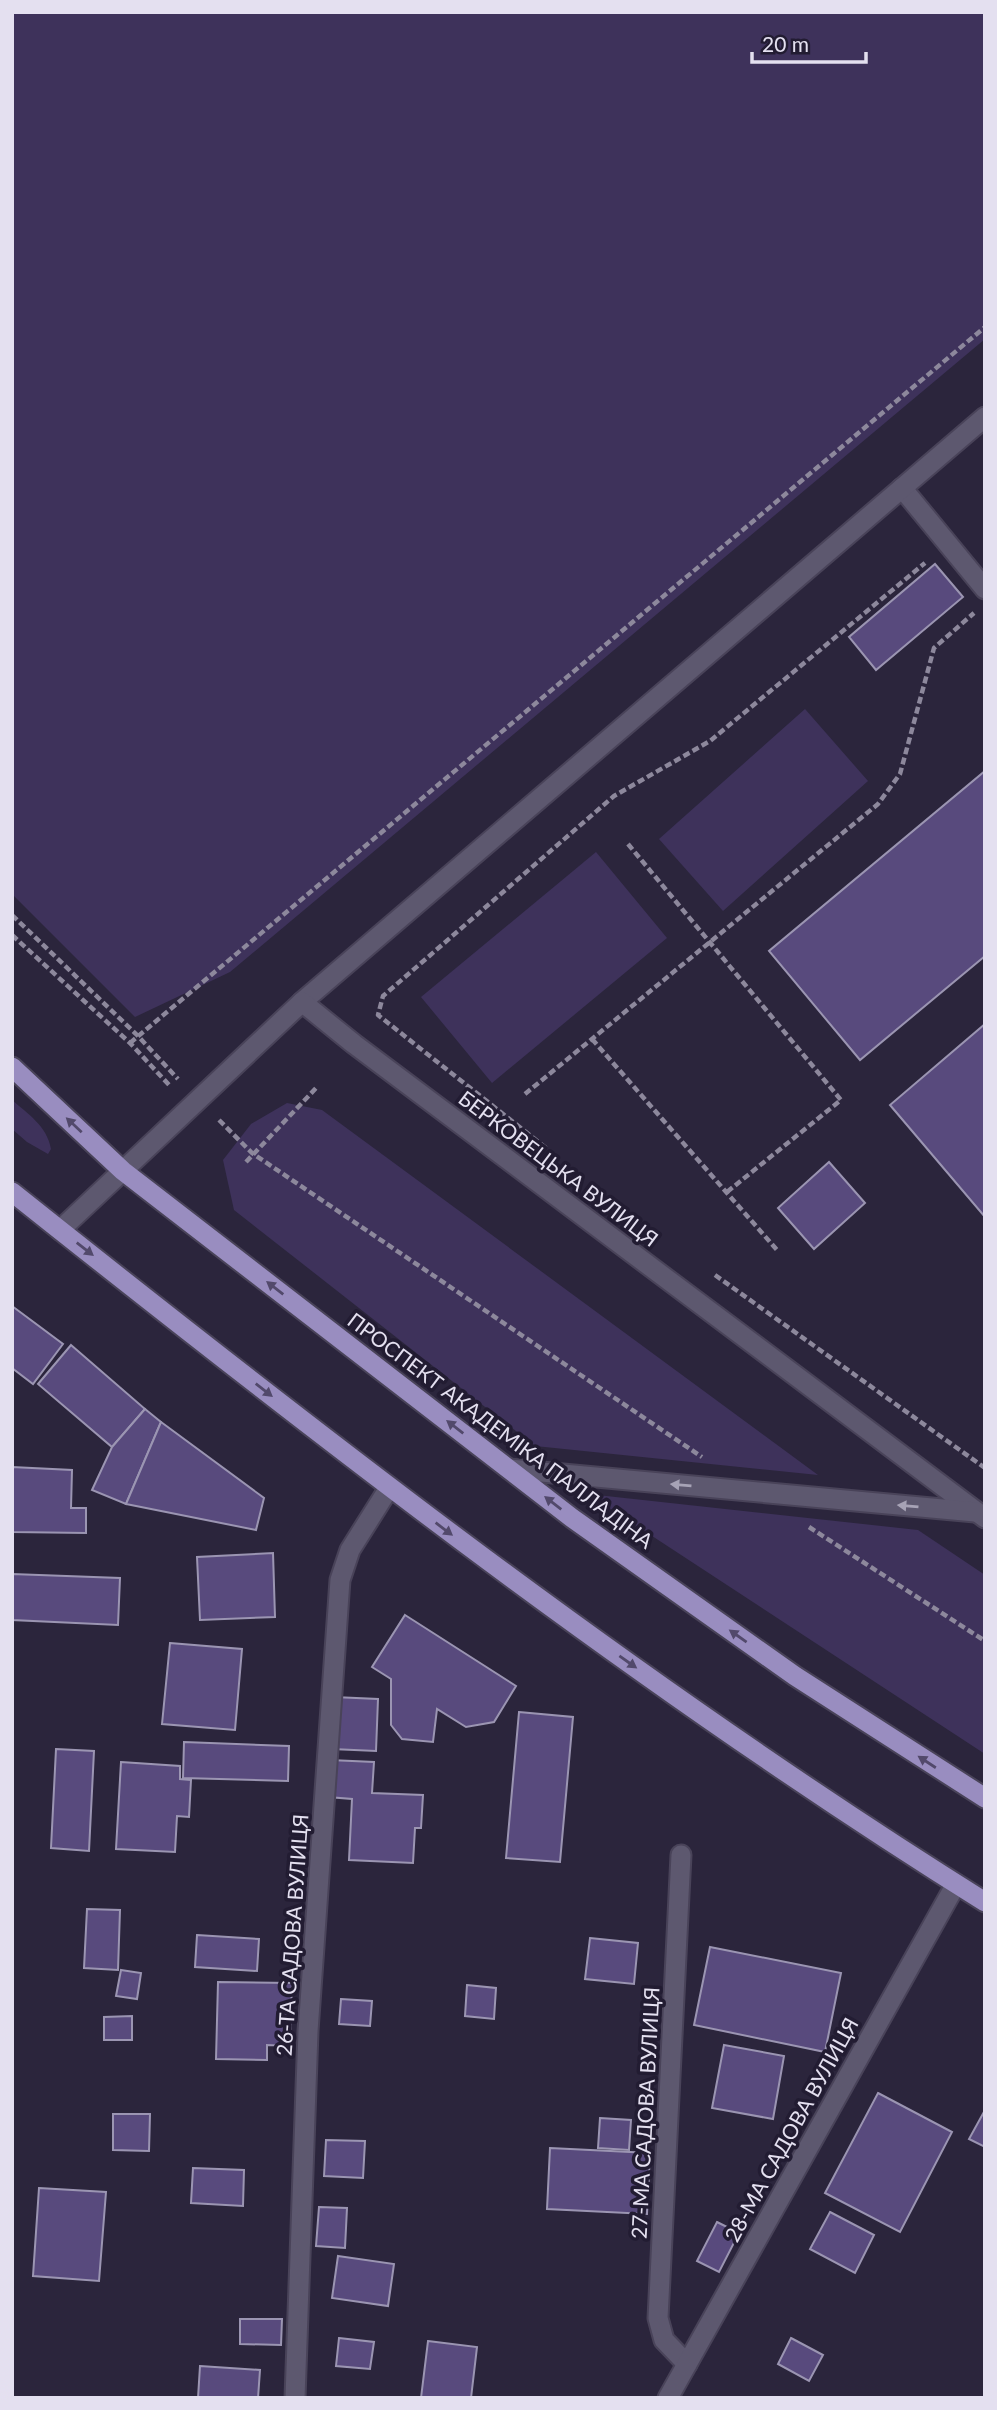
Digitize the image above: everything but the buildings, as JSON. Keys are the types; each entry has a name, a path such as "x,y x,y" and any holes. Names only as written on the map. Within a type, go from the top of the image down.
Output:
{"highway":[{"name":"ПРОСПЕКТ АКАДЕМІКА ПАЛЛАДІНА","path":"12,1067 123,1171 572,1518 795,1676 985,1798"},
{"path":"12,1192 389,1488 512,1580 729,1732 985,1902"}],"street":[{"path":"60,1230 302,1002 985,417"},
{"path":"902,488 985,589"},
{"name":"БЕРКОВЕЦЬКА ВУЛИЦЯ","path":"302,1002 980,1515"},
{"path":"509,1469 980,1515"},
{"name":"26-ТА САДОВА ВУЛИЦЯ","path":"295,2398 308,2031 340,1580 350,1550 389,1488"},
{"name":"27-МА САДОВА ВУЛИЦЯ","path":"681,1854 658,2318 664,2340 687,2364"},
{"name":"28-МА САДОВА ВУЛИЦЯ","path":"668,2398 956,1884"}],"path":[{"path":"130,1043 985,327"},
{"path":"548,1150 378,1015 383,996 614,796 710,741 948,544"},
{"path":"525,1094 878,804 900,775 934,648 975,612"},
{"path":"628,844 841,1100 727,1192"},
{"path":"12,915 157,1057"},
{"path":"12,935 130,1043 190,1108"},
{"path":"592,1038 777,1250"},
{"path":"246,1162 318,1086"},
{"path":"220,1122 252,1153 706,1459"},
{"path":"713,1273 985,1468"},
{"path":"801,1522 985,1641"}],"shaded area":[{"path":"12,12 985,12 985,339 230,972 135,1017 12,894"},
{"path":"805,709 868,781 723,911 659,839"},
{"path":"596,852 667,938 492,1083 421,997"},
{"path":"12,1100 41,1127 49,1141 51,1149 48,1154 27,1142 12,1129"},
{"path":"287,1103 322,1110 818,1475 535,1446 234,1210 223,1160 251,1124"},
{"path":"588,1494 918,1530 985,1575 985,1754"}]}
